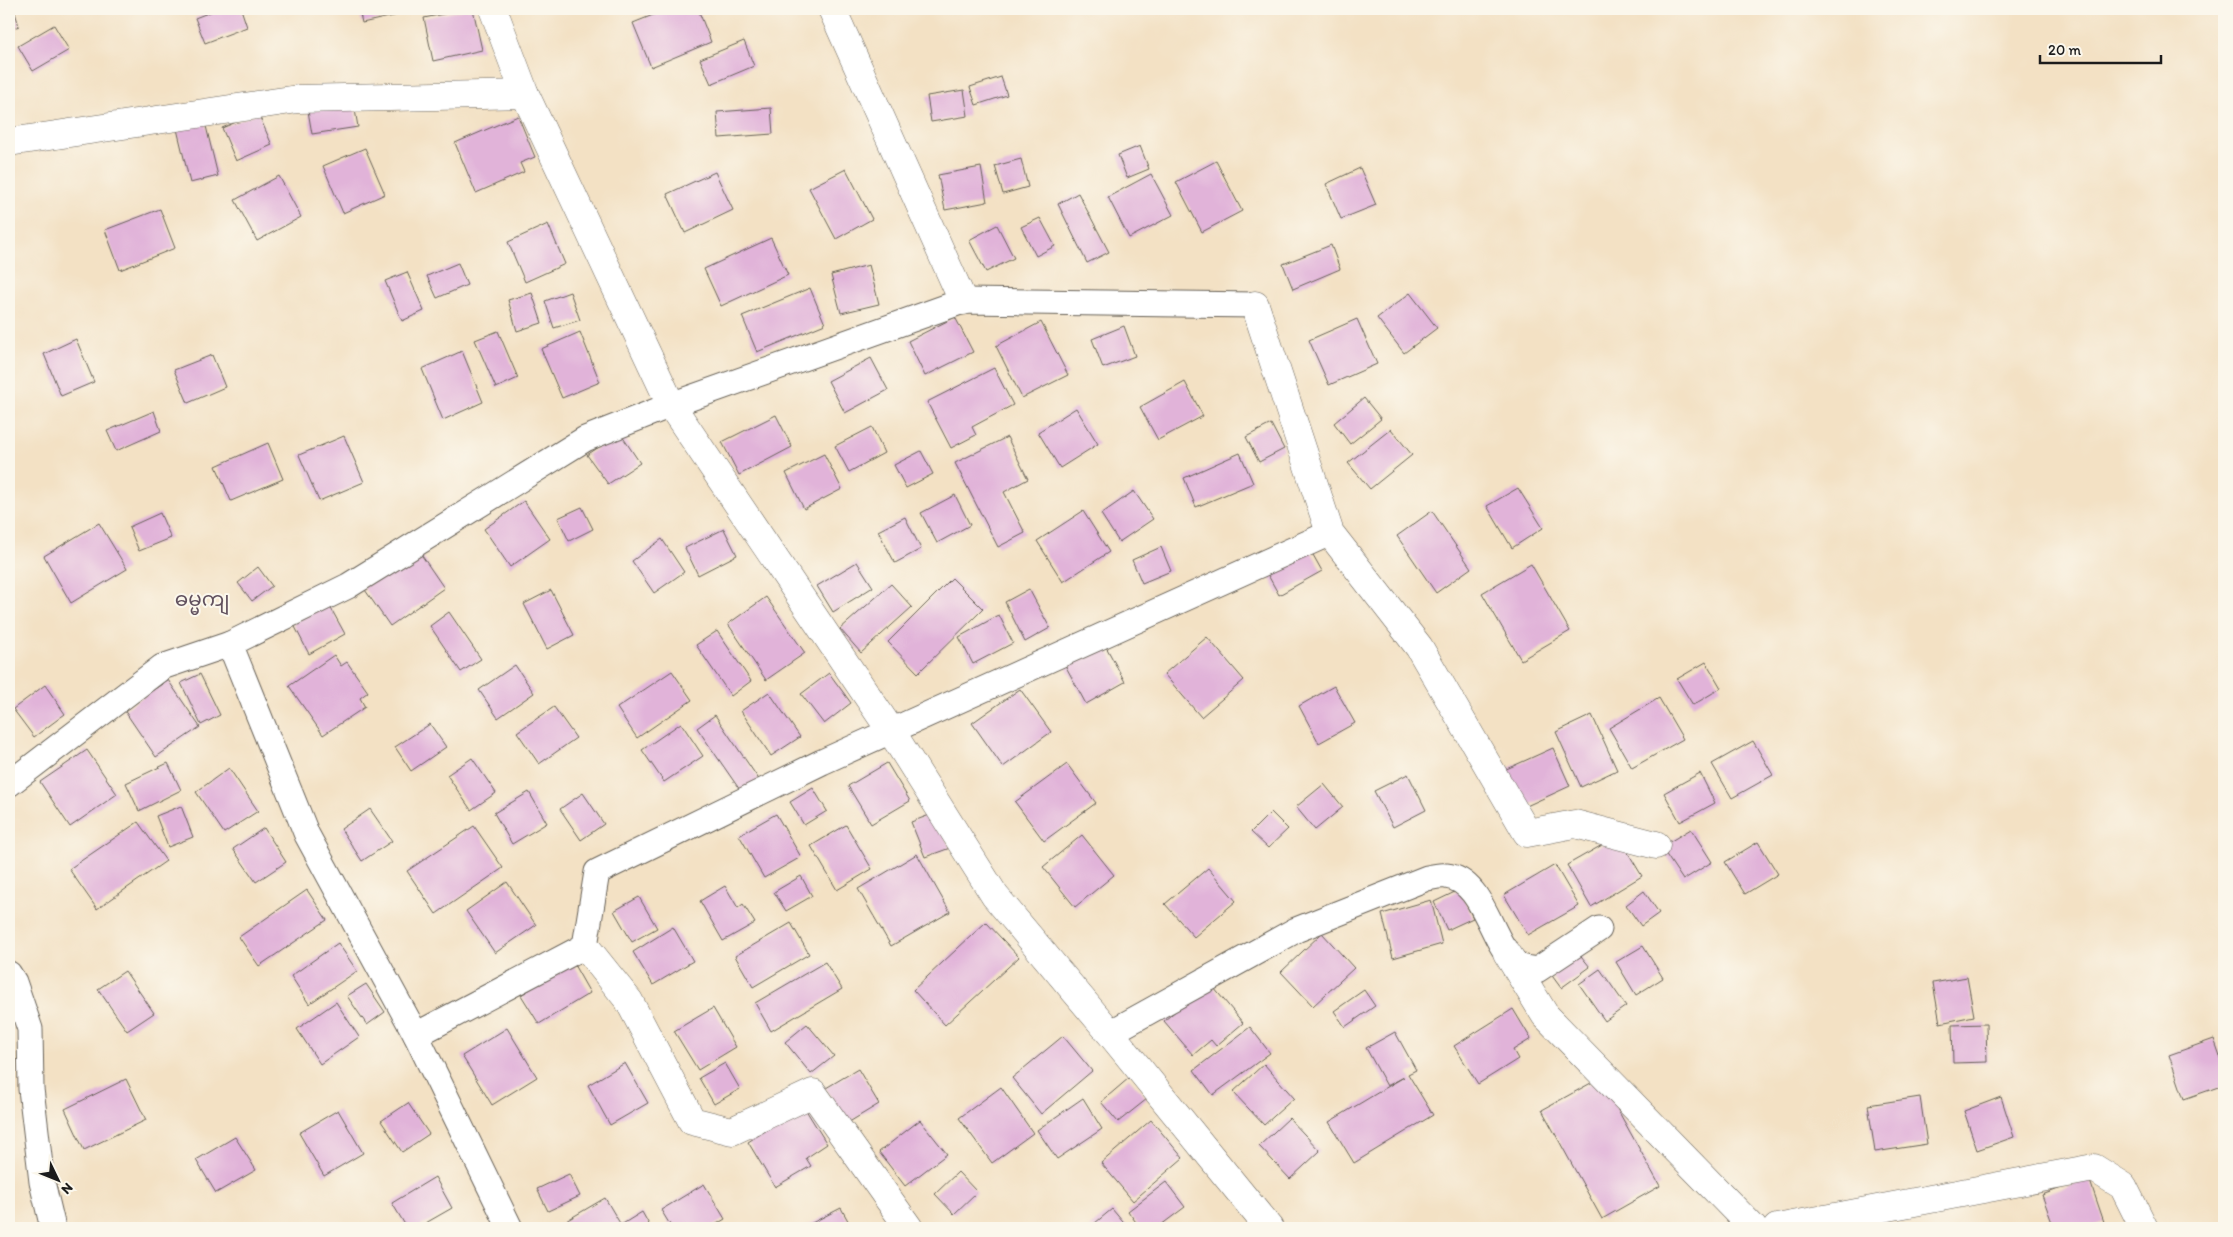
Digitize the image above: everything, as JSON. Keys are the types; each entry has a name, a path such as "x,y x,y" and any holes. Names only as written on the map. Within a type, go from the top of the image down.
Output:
{"street":[{"path":"493,9 525,94 671,405 892,731 995,896 1110,1032 1269,1228"},
{"path":"832,9 963,301"},
{"path":"9,142 298,99 525,94"},
{"path":"1255,305 1330,532 1419,646 1527,833 1576,824 1656,845"},
{"path":"585,946 629,1001 692,1121 732,1132 813,1093 910,1228"},
{"path":"1507,953 1545,1015 1753,1228"},
{"path":"1777,1228 2094,1168 2123,1186 2144,1228"}],"lane":[{"path":"9,784 162,667 230,644 348,586 585,439 671,405 963,301 1255,305"},
{"path":"416,1035 585,946 597,872 822,762 1330,532"},
{"path":"230,644 307,835 416,1035 510,1228"},
{"path":"1110,1032 1296,930 1427,878 1446,876 1463,881 1477,898 1491,927 1507,953 1519,966 1536,970 1599,929"},
{"path":"9,974 14,982 30,1030 31,1089 42,1182 53,1228"}],"building":[{"path":"9,9 14,9 19,26 9,30"},
{"path":"218,9 241,9 247,27 205,43 195,18"},
{"path":"359,9 396,9 398,15 362,23"},
{"path":"473,9 482,50 433,61 424,18"},
{"path":"668,9 698,9 711,42 651,67 633,23"},
{"path":"54,25 69,50 33,71 18,46"},
{"path":"744,41 754,66 711,84 700,59"},
{"path":"1001,77 1007,95 976,105 970,87"},
{"path":"964,90 968,116 931,122 927,96"},
{"path":"354,104 358,127 312,134 308,111"},
{"path":"771,108 773,134 719,138 717,112"},
{"path":"258,113 272,145 236,161 222,128"},
{"path":"518,116 535,157 520,163 524,172 476,193 455,143"},
{"path":"205,122 218,176 190,183 177,129"},
{"path":"1140,146 1149,169 1127,178 1118,155"},
{"path":"365,148 385,194 343,213 323,166"},
{"path":"1021,159 1028,187 1003,194 995,166"},
{"path":"1216,161 1242,211 1202,232 1176,182"},
{"path":"981,167 987,202 945,210 938,175"},
{"path":"1360,168 1376,205 1341,219 1326,184"},
{"path":"846,169 872,219 836,239 809,188"},
{"path":"715,172 733,210 685,233 667,194"},
{"path":"1151,174 1173,215 1129,238 1108,197"},
{"path":"279,176 301,217 257,241 235,200"},
{"path":"1078,193 1109,252 1087,263 1058,204"},
{"path":"160,209 175,248 120,270 105,230"},
{"path":"1040,218 1055,246 1036,256 1021,227"},
{"path":"548,224 565,264 525,282 508,242"},
{"path":"997,225 1014,258 986,272 969,240"},
{"path":"771,238 788,275 721,306 704,269"},
{"path":"1331,245 1340,269 1293,289 1283,264"},
{"path":"458,263 467,285 437,298 427,276"},
{"path":"869,265 879,304 841,313 831,275"},
{"path":"407,272 424,311 402,321 385,281"},
{"path":"810,288 825,324 757,352 742,316"},
{"path":"570,292 580,320 554,328 545,301"},
{"path":"532,293 542,323 517,331 508,300"},
{"path":"1410,293 1437,328 1404,353 1377,318"},
{"path":"955,317 973,352 925,376 908,341"},
{"path":"1357,319 1377,364 1329,385 1309,340"},
{"path":"1041,322 1068,375 1022,398 996,346"},
{"path":"1124,326 1135,356 1103,368 1092,339"},
{"path":"498,331 518,378 496,388 475,340"},
{"path":"580,332 600,382 562,398 541,349"},
{"path":"76,339 94,382 61,396 44,354"},
{"path":"462,351 483,402 443,420 422,369"},
{"path":"212,355 225,387 188,403 174,370"},
{"path":"871,358 888,390 845,413 828,381"},
{"path":"994,368 1013,405 972,427 976,435 951,448 927,402"},
{"path":"1185,382 1203,416 1158,440 1140,407"},
{"path":"1364,398 1381,419 1350,444 1334,423"},
{"path":"1076,408 1098,444 1060,468 1038,432"},
{"path":"154,411 161,431 116,451 107,431"},
{"path":"776,415 792,447 739,475 722,442"},
{"path":"1271,424 1284,449 1259,462 1246,437"},
{"path":"872,427 884,453 849,472 835,446"},
{"path":"1391,429 1412,455 1370,489 1348,463"},
{"path":"620,433 640,463 608,484 587,455"},
{"path":"344,436 364,482 319,501 299,455"},
{"path":"1007,437 1028,479 1004,492 1025,533 998,547 955,463"},
{"path":"268,443 283,479 231,501 216,466"},
{"path":"921,451 933,474 906,488 894,465"},
{"path":"1240,453 1253,483 1196,507 1184,478"},
{"path":"824,454 842,489 804,509 786,473"},
{"path":"1518,488 1543,528 1512,548 1487,506"},
{"path":"1134,491 1153,519 1119,542 1101,514"},
{"path":"955,495 970,525 937,543 921,513"},
{"path":"524,501 550,539 510,567 484,529"},
{"path":"582,507 593,529 569,541 558,518"},
{"path":"1083,511 1109,552 1063,582 1037,541"},
{"path":"1432,511 1471,568 1436,593 1397,536"},
{"path":"160,513 171,538 139,551 129,527"},
{"path":"905,517 921,549 895,563 878,531"},
{"path":"99,523 127,569 71,603 44,556"},
{"path":"724,529 737,555 698,575 685,548"},
{"path":"662,539 684,572 654,593 632,561"},
{"path":"1307,544 1322,571 1279,595 1264,568"},
{"path":"1161,547 1171,571 1142,583 1132,560"},
{"path":"418,550 444,588 390,626 363,587"},
{"path":"857,562 873,587 833,612 817,586"},
{"path":"1531,564 1570,631 1521,660 1482,593"},
{"path":"258,567 272,586 252,601 238,583"},
{"path":"952,578 983,609 918,673 888,642"},
{"path":"891,584 912,607 861,653 840,629"},
{"path":"1029,589 1050,628 1025,642 1005,602"},
{"path":"551,590 574,635 547,649 524,604"},
{"path":"766,597 805,653 766,680 728,624"},
{"path":"328,603 345,634 309,654 293,623"},
{"path":"449,612 481,659 461,672 430,626"},
{"path":"999,615 1013,643 973,664 959,637"},
{"path":"717,631 751,681 731,696 696,645"},
{"path":"1207,637 1244,680 1201,717 1164,674"},
{"path":"1104,643 1125,682 1086,704 1065,665"},
{"path":"334,655 341,666 347,662 368,692 360,698 365,707 323,735 289,686"},
{"path":"1706,662 1721,688 1693,705 1677,679"},
{"path":"515,665 534,693 498,718 479,690"},
{"path":"672,671 692,700 637,738 617,708"},
{"path":"829,673 851,703 824,724 801,694"},
{"path":"200,674 220,715 201,725 181,683"},
{"path":"168,680 200,727 156,757 124,710"},
{"path":"45,685 65,714 34,737 13,709"},
{"path":"1334,686 1355,723 1319,743 1299,706"},
{"path":"1020,689 1051,732 1003,767 972,723"},
{"path":"769,692 800,737 771,756 741,711"},
{"path":"1659,698 1683,739 1632,768 1609,728"},
{"path":"554,707 576,738 539,764 517,732"},
{"path":"715,715 760,781 742,793 697,728"},
{"path":"1592,715 1617,770 1581,787 1556,732"},
{"path":"681,723 703,756 664,782 642,750"},
{"path":"430,724 446,747 411,771 395,747"},
{"path":"1753,741 1773,775 1732,798 1712,764"},
{"path":"1553,748 1570,786 1520,809 1502,771"},
{"path":"87,750 117,794 70,827 40,782"},
{"path":"472,758 496,793 471,810 447,775"},
{"path":"168,763 181,790 139,811 126,783"},
{"path":"887,763 910,801 871,824 848,786"},
{"path":"1067,764 1096,803 1044,841 1015,802"},
{"path":"229,768 258,811 224,833 196,792"},
{"path":"1700,773 1715,803 1680,822 1664,793"},
{"path":"1408,774 1426,810 1393,827 1374,791"},
{"path":"1324,784 1343,807 1315,830 1296,807"},
{"path":"813,788 827,811 804,825 790,802"},
{"path":"529,792 547,823 512,844 494,813"},
{"path":"583,793 604,824 581,840 560,809"},
{"path":"181,806 193,837 168,847 156,816"},
{"path":"370,809 392,841 362,861 341,829"},
{"path":"1271,812 1288,829 1268,848 1251,832"},
{"path":"935,813 950,848 925,857 911,822"},
{"path":"776,814 801,857 764,878 739,835"},
{"path":"138,822 166,861 97,909 69,869"},
{"path":"846,825 872,869 837,890 811,846"},
{"path":"474,826 503,868 436,914 407,871"},
{"path":"264,828 286,862 256,882 233,849"},
{"path":"1691,829 1712,862 1683,880 1661,847"},
{"path":"1082,835 1114,875 1075,907 1043,867"},
{"path":"1618,836 1642,876 1591,907 1567,865"},
{"path":"1758,842 1778,874 1745,894 1725,862"},
{"path":"917,854 950,912 891,946 858,889"},
{"path":"1555,865 1579,906 1528,935 1504,895"},
{"path":"1208,868 1236,901 1194,937 1165,904"},
{"path":"801,876 812,896 786,911 774,892"},
{"path":"507,882 536,925 495,953 466,911"},
{"path":"725,886 738,908 743,904 755,923 723,941 700,901"},
{"path":"307,890 327,920 259,966 239,937"},
{"path":"1459,890 1473,918 1447,930 1434,902"},
{"path":"1644,891 1659,913 1641,926 1626,905"},
{"path":"639,897 657,928 632,942 614,911"},
{"path":"1431,900 1442,944 1393,958 1382,914"},
{"path":"986,922 1019,957 945,1025 913,990"},
{"path":"791,923 809,954 753,987 735,956"},
{"path":"673,927 693,961 653,985 633,952"},
{"path":"1322,933 1354,968 1313,1006 1281,972"},
{"path":"338,943 357,971 309,1004 291,976"},
{"path":"1643,946 1663,978 1636,995 1616,962"},
{"path":"1577,951 1590,967 1561,988 1550,973"},
{"path":"825,962 842,989 771,1031 755,1003"},
{"path":"573,963 590,993 539,1024 521,995"},
{"path":"1600,969 1626,1006 1605,1021 1579,984"},
{"path":"125,971 154,1013 127,1031 98,989"},
{"path":"1967,977 1974,1016 1940,1023 1933,983"},
{"path":"1209,982 1243,1023 1216,1046 1211,1040 1193,1055 1164,1021"},
{"path":"366,984 385,1012 367,1025 347,996"},
{"path":"1364,990 1375,1006 1345,1027 1334,1011"},
{"path":"336,1002 359,1037 320,1064 297,1029"},
{"path":"713,1008 736,1047 698,1070 674,1031"},
{"path":"1513,1009 1531,1039 1513,1050 1518,1059 1478,1084 1454,1046"},
{"path":"807,1024 834,1056 811,1074 785,1042"},
{"path":"1986,1024 1987,1062 1953,1063 1952,1025"},
{"path":"1250,1027 1270,1053 1213,1095 1194,1070"},
{"path":"507,1028 537,1077 492,1105 462,1056"},
{"path":"1395,1032 1416,1070 1408,1074 1433,1115 1354,1163 1329,1122 1404,1077 1387,1086 1366,1048"},
{"path":"1063,1036 1092,1071 1041,1114 1012,1078"},
{"path":"2214,1039 2224,1067 2224,1085 2184,1099 2169,1055"},
{"path":"625,1063 648,1103 610,1125 588,1085"},
{"path":"725,1063 740,1089 714,1104 699,1078"},
{"path":"1264,1064 1294,1098 1264,1125 1233,1092"},
{"path":"858,1069 879,1104 846,1124 826,1088"},
{"path":"1129,1078 1147,1099 1118,1122 1101,1102"},
{"path":"1600,1078 1660,1186 1602,1219 1542,1110"},
{"path":"126,1079 146,1120 84,1150 65,1109"},
{"path":"1001,1087 1033,1133 992,1163 959,1118"},
{"path":"1920,1097 1927,1144 1875,1152 1868,1105"},
{"path":"2001,1097 2014,1137 1977,1150 1964,1111"},
{"path":"1083,1098 1102,1129 1057,1159 1037,1130"},
{"path":"408,1103 429,1134 402,1152 381,1121"},
{"path":"804,1107 827,1144 806,1158 811,1166 775,1187 748,1142"},
{"path":"338,1110 363,1153 324,1176 299,1133"},
{"path":"1289,1118 1320,1151 1290,1179 1259,1146"},
{"path":"920,1120 947,1154 905,1186 879,1152"},
{"path":"1151,1120 1183,1158 1133,1201 1101,1163"},
{"path":"2224,1126 2224,1136 2220,1129"},
{"path":"235,1137 256,1170 216,1193 196,1160"},
{"path":"958,1172 977,1192 954,1214 935,1194"},
{"path":"569,1174 580,1196 548,1211 537,1189"},
{"path":"435,1177 452,1208 417,1228 407,1228 392,1203"},
{"path":"2089,1178 2104,1222 2087,1228 2054,1228 2042,1195"},
{"path":"1166,1182 1185,1207 1157,1228 1140,1228 1128,1211"},
{"path":"704,1184 725,1219 710,1228 672,1228 661,1210"},
{"path":"605,1198 621,1225 642,1212 651,1228 561,1228 559,1225"},
{"path":"841,1208 852,1228 807,1228 806,1226"},
{"path":"1112,1209 1128,1228 1089,1228"}],"district":[{"name":"ဓမ္မကျ","path":"202,599"}]}
